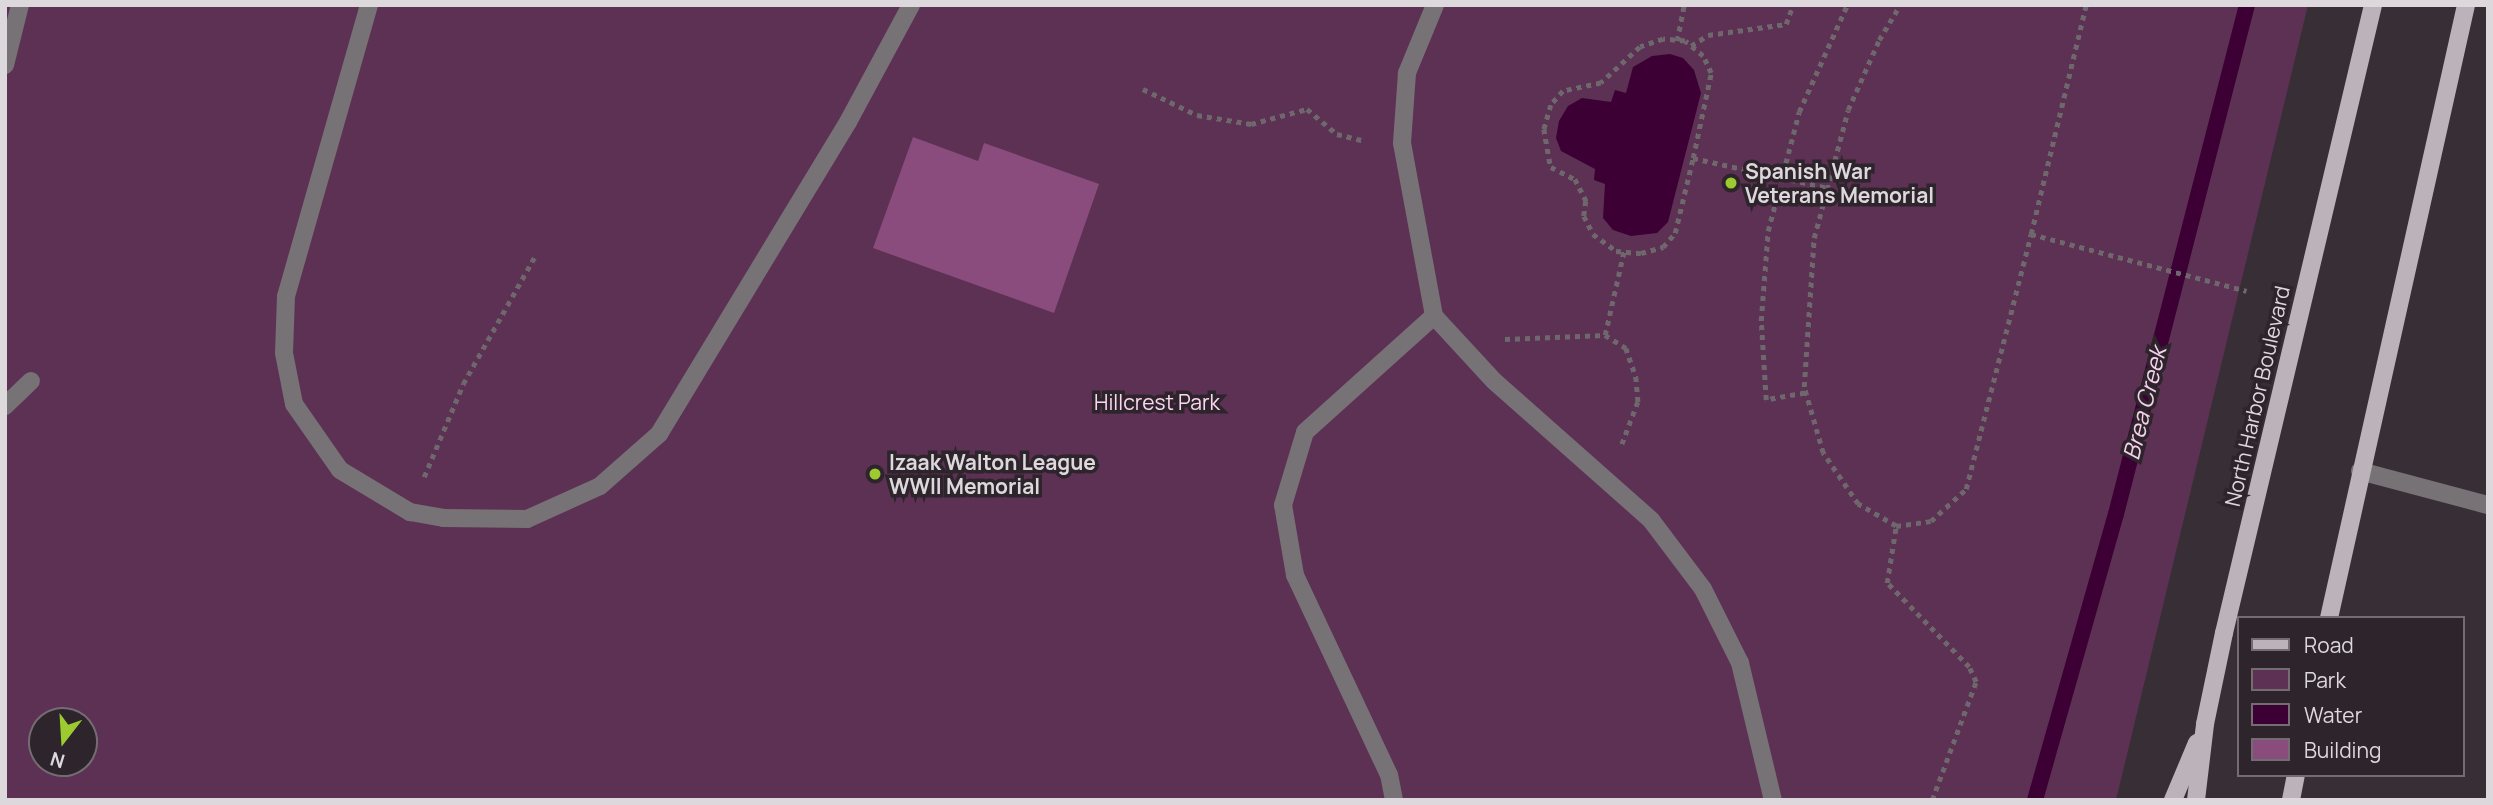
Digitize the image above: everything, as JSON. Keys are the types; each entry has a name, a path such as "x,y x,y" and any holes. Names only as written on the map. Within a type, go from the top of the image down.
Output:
{"main road":[{"name":"North Harbor Boulevard","path":"2196,800 2205,724 2373,5"},
{"path":"2329,616 2466,5"},
{"path":"2173,800 2205,724"},
{"path":"2291,800 2296,777"}],"lane":[{"path":"5,65 20,5"},
{"path":"369,5 286,296 284,353 294,404 340,470 410,512 443,518 527,519 600,486 660,434 848,122 911,5"},
{"path":"1435,5 1407,73 1402,143 1434,316 1469,354 1651,520 1703,589 1740,663 1773,800"},
{"path":"1394,800 1389,775 1295,575 1283,505 1306,432 1434,316"},
{"path":"5,406 31,380"},
{"path":"2360,471 2488,505"}],"path":[{"path":"1677,41 1684,5"},
{"path":"1691,46 1708,36 1786,24 1793,5"},
{"path":"1805,393 1766,400 1763,278 1781,177 1819,60 1847,5"},
{"path":"1900,5 1879,40 1848,110 1814,238 1805,393 1830,463 1858,504 1896,526 1931,521 1966,489 2086,5"},
{"path":"1663,39 1677,41 1691,46 1703,56 1711,73 1675,233 1663,247 1624,251 1593,234 1584,216 1586,201 1575,179 1551,167 1544,129 1551,105 1563,91 1601,83 1640,47 1663,39"},
{"path":"1143,89 1197,115 1251,124 1307,108 1337,134 1375,144 1402,143"},
{"path":"1693,158 1828,188"},
{"path":"2031,234 2247,290"},
{"path":"1605,335 1624,251"},
{"path":"410,512 463,384 535,256"},
{"path":"1469,354 1491,342 1511,338 1605,335 1626,348 1636,377 1637,402 1631,427 1605,480"},
{"path":"1896,526 1887,583 1969,667 1976,682 1932,800"}],"green space":[{"name":"Hillcrest Park","path":"5,5 2308,5 2116,800 5,800"}],"water":[{"path":"1670,54 1683,58 1694,70 1701,93 1668,222 1657,233 1631,236 1613,230 1603,218 1605,184 1594,180 1595,169 1561,151 1556,138 1559,121 1568,106 1582,98 1611,102 1615,90 1626,93 1633,67 1652,56"}],"building":[{"path":"913,137 978,161 984,143 1099,184 1054,313 873,248"}],"waterway":[{"name":"Brea Creek","path":"2035,800 2116,514 2247,5"}],"place":[{"name":"Spanish War Veterans Memorial","path":"1731,183"},
{"name":"Izaak Walton League WWII Memorial","path":"875,474"}]}
